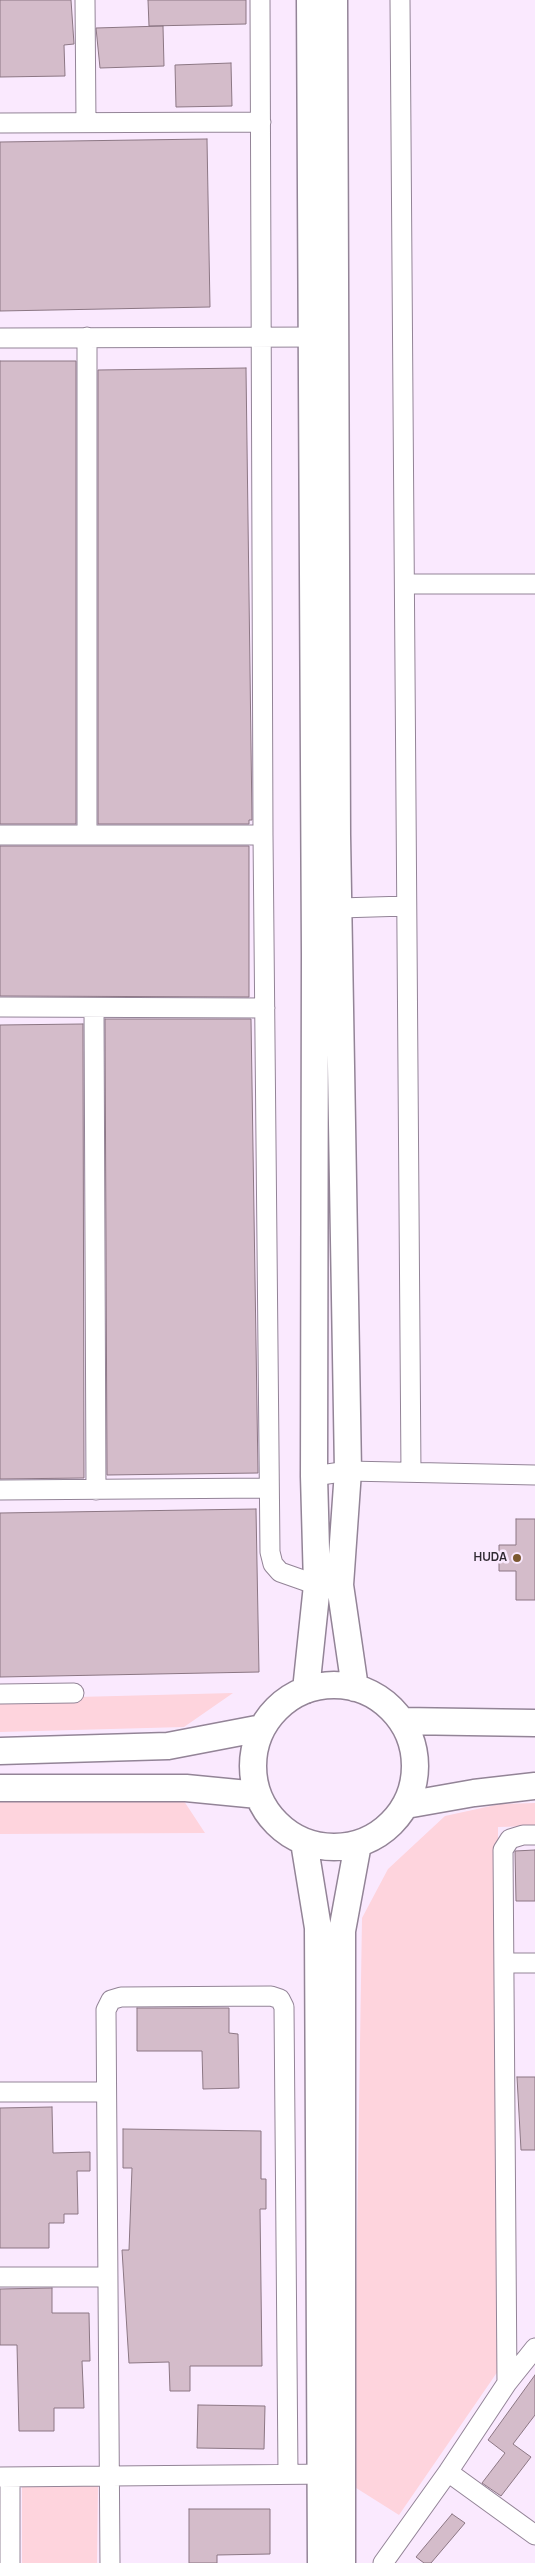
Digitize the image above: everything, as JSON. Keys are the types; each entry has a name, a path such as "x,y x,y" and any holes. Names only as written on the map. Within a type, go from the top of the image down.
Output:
{"street":[{"path":"85,0 86,122"},
{"path":"260,0 263,835 270,1552 273,1564 280,1572 317,1584"},
{"path":"310,0 325,337 340,908 348,1472 340,1585 355,1688"},
{"path":"306,1690 317,1584 314,1476 325,337 334,0"},
{"path":"400,0 412,1472"},
{"path":"0,122 261,122"},
{"path":"0,338 325,337"},
{"path":"87,338 87,835"},
{"path":"406,584 535,584"},
{"path":"0,835 263,835"},
{"path":"340,908 406,906"},
{"path":"0,1007 265,1008"},
{"path":"94,1008 96,1490"},
{"path":"314,1476 348,1472 535,1475"},
{"path":"0,1490 269,1488"},
{"path":"330,1685 355,1688 374,1695 389,1706 402,1721 412,1741 416,1763 414,1785 406,1805 394,1822 358,1844 330,1848 304,1842 284,1831 268,1815 258,1795 253,1773 254,1750 262,1728 274,1712 289,1699 306,1690 330,1685"},
{"path":"0,1694 74,1693"},
{"path":"402,1721 535,1723"},
{"path":"0,1751 168,1746 262,1728"},
{"path":"406,1805 474,1793 535,1786"},
{"path":"0,1788 186,1788 258,1795"},
{"path":"508,2383 503,1850 510,1839 523,1834 535,1835"},
{"path":"304,1842 318,1928 331,2474 342,2563"},
{"path":"321,2563 331,2474 342,1931 358,1844"},
{"path":"504,1963 535,1963"},
{"path":"110,2563 106,2010 111,2000 121,1997 271,1996 280,1999 284,2007 288,2474"},
{"path":"0,2092 106,2092"},
{"path":"0,2277 108,2277"},
{"path":"383,2563 508,2383 535,2348"},
{"path":"448,2472 534,2533"},
{"path":"10,2563 5,2477 331,2474"}],"shaded area":[{"path":"233,1693 184,1727 0,1732 0,1699"},
{"path":"0,1797 182,1798 205,1833 0,1834"},
{"path":"535,1803 535,1826 498,1827 498,2371 399,2515 353,2486 362,1918 388,1869 445,1816 500,1804"},
{"path":"22,2484 98,2485 97,2563 22,2563"}],"building":[{"path":"0,0 71,0 74,44 64,45 65,76 0,77"},
{"path":"148,0 246,0 246,24 149,26"},
{"path":"163,26 164,66 100,68 96,28"},
{"path":"231,63 232,106 176,107 175,65"},
{"path":"207,139 210,307 0,311 0,142"},
{"path":"0,361 76,361 76,824 0,824"},
{"path":"246,368 252,820 249,820 249,824 98,824 98,370"},
{"path":"0,846 249,846 249,997 0,996"},
{"path":"105,1019 251,1019 258,1473 107,1475"},
{"path":"83,1024 84,1478 0,1479 0,1025"},
{"path":"256,1509 259,1672 0,1677 0,1513"},
{"name":"HUDA","path":"516,1519 535,1519 535,1600 516,1600 516,1571 499,1571 499,1545 516,1545"},
{"path":"535,1850 535,1901 516,1901 515,1851"},
{"path":"137,2008 229,2008 229,2033 238,2034 239,2088 203,2089 202,2051 137,2051"},
{"path":"517,2077 535,2077 535,2150 521,2150"},
{"path":"52,2107 53,2153 90,2152 90,2171 77,2171 78,2214 64,2214 64,2223 49,2223 49,2248 0,2248 0,2108"},
{"path":"123,2129 261,2131 261,2179 266,2179 266,2209 260,2209 262,2366 190,2366 190,2391 170,2391 169,2362 129,2363 122,2250 129,2250 132,2168 123,2168"},
{"path":"52,2288 52,2313 89,2313 90,2361 82,2361 84,2408 54,2408 54,2431 19,2431 17,2345 0,2345 0,2289"},
{"path":"535,2375 535,2415 513,2444 531,2457 501,2496 482,2483 505,2453 488,2440"},
{"path":"198,2405 265,2406 264,2449 197,2448"},
{"path":"189,2509 270,2509 270,2554 217,2555 217,2563 189,2563"},
{"path":"452,2514 465,2523 431,2563 424,2563 416,2557"}],"place":[{"name":"HUDA","path":"517,1558"}]}
